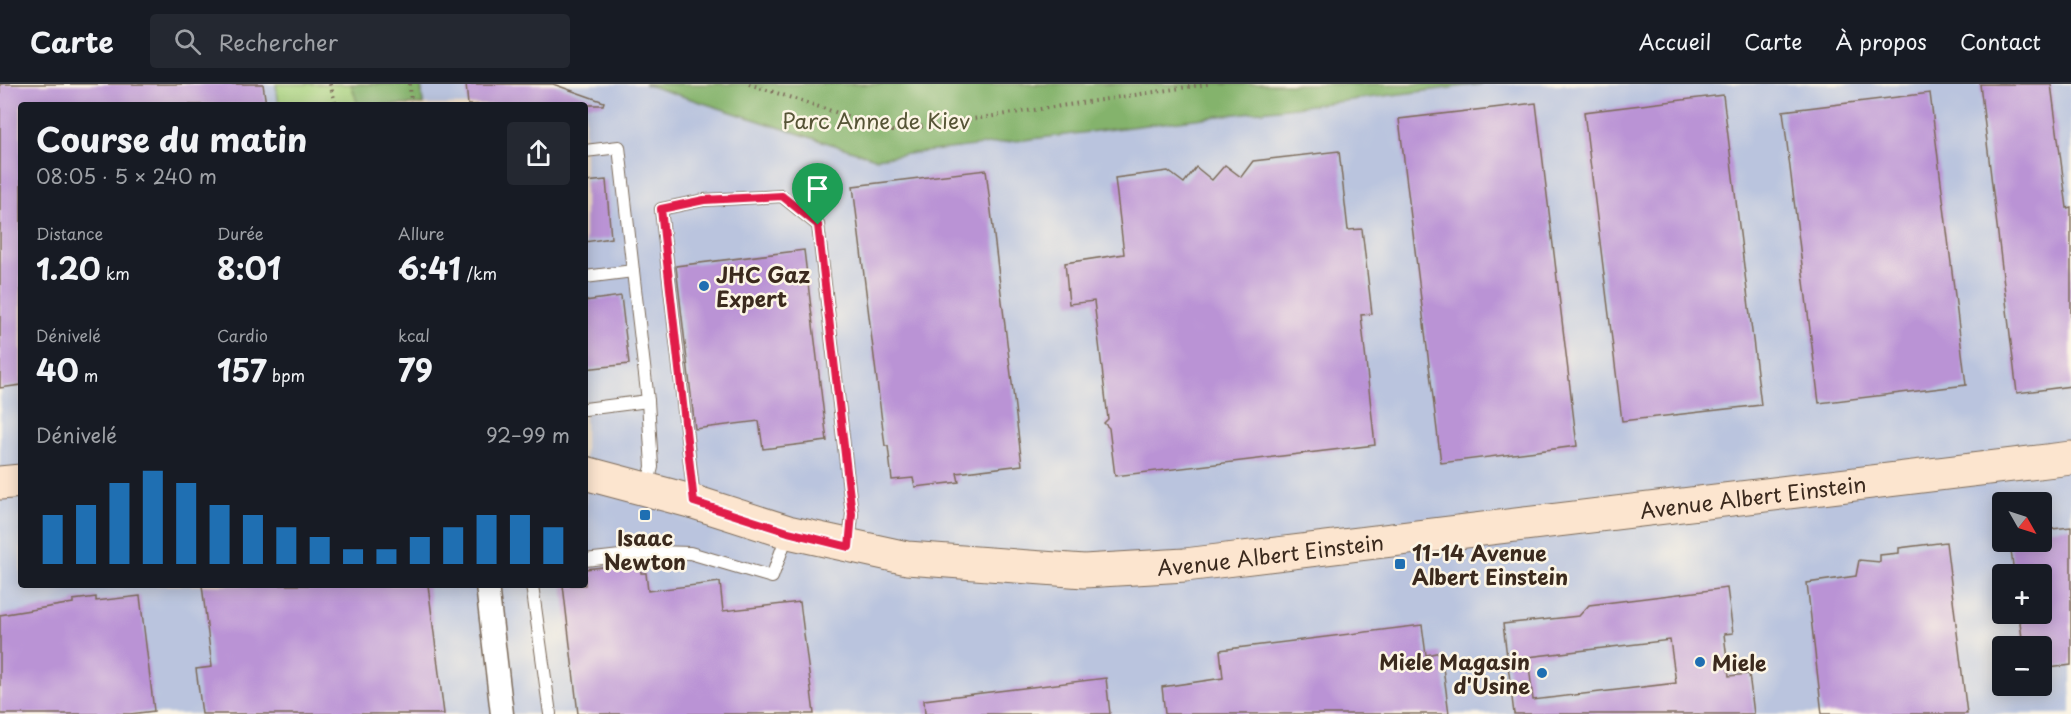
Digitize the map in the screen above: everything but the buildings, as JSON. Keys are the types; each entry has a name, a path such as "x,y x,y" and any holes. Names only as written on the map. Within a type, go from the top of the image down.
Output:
{"street":[{"name":"Avenue Albert Einstein","path":"588,474 694,502 788,532 849,547 907,558 1084,571 1175,566 2071,458"},
{"path":"0,483 18,481"},
{"path":"487,588 502,714"}],"lane":[{"path":"588,151 619,147 648,401 652,467 646,489"},
{"path":"694,502 661,209 704,200 782,196 818,225 852,514 849,547"},
{"path":"588,277 633,271"},
{"path":"588,409 648,401"},
{"path":"588,560 656,552 690,553 772,577 788,532"},
{"path":"532,588 550,714"}],"path":[{"path":"330,84 335,102"},
{"path":"410,84 411,102"},
{"path":"749,84 893,131 1208,84"}],"shaded area":[{"path":"0,84 276,84 279,102 18,102 18,588 588,588 588,102 423,102 421,84 644,84 875,158 1482,84 2071,84 2071,714 0,714"}],"green space":[{"path":"276,84 421,84 423,102 279,102"},
{"path":"351,84 421,84 423,102 357,102"},
{"name":"Parc Anne de Kiev","path":"644,84 1482,84 875,158"}],"place":[{"name":"JHC Gaz Expert","path":"704,286"},
{"name":"Isaac Newton","path":"645,515"},
{"name":"11-14 Avenue Albert Einstein","path":"1400,564"},
{"name":"Miele","path":"1700,662"},
{"name":"Miele Magasin d'Usine","path":"1542,673"}],"route":[{"path":"782,196 818,225 852,514 849,547 788,532 694,502 661,209 704,200 782,196"}]}
